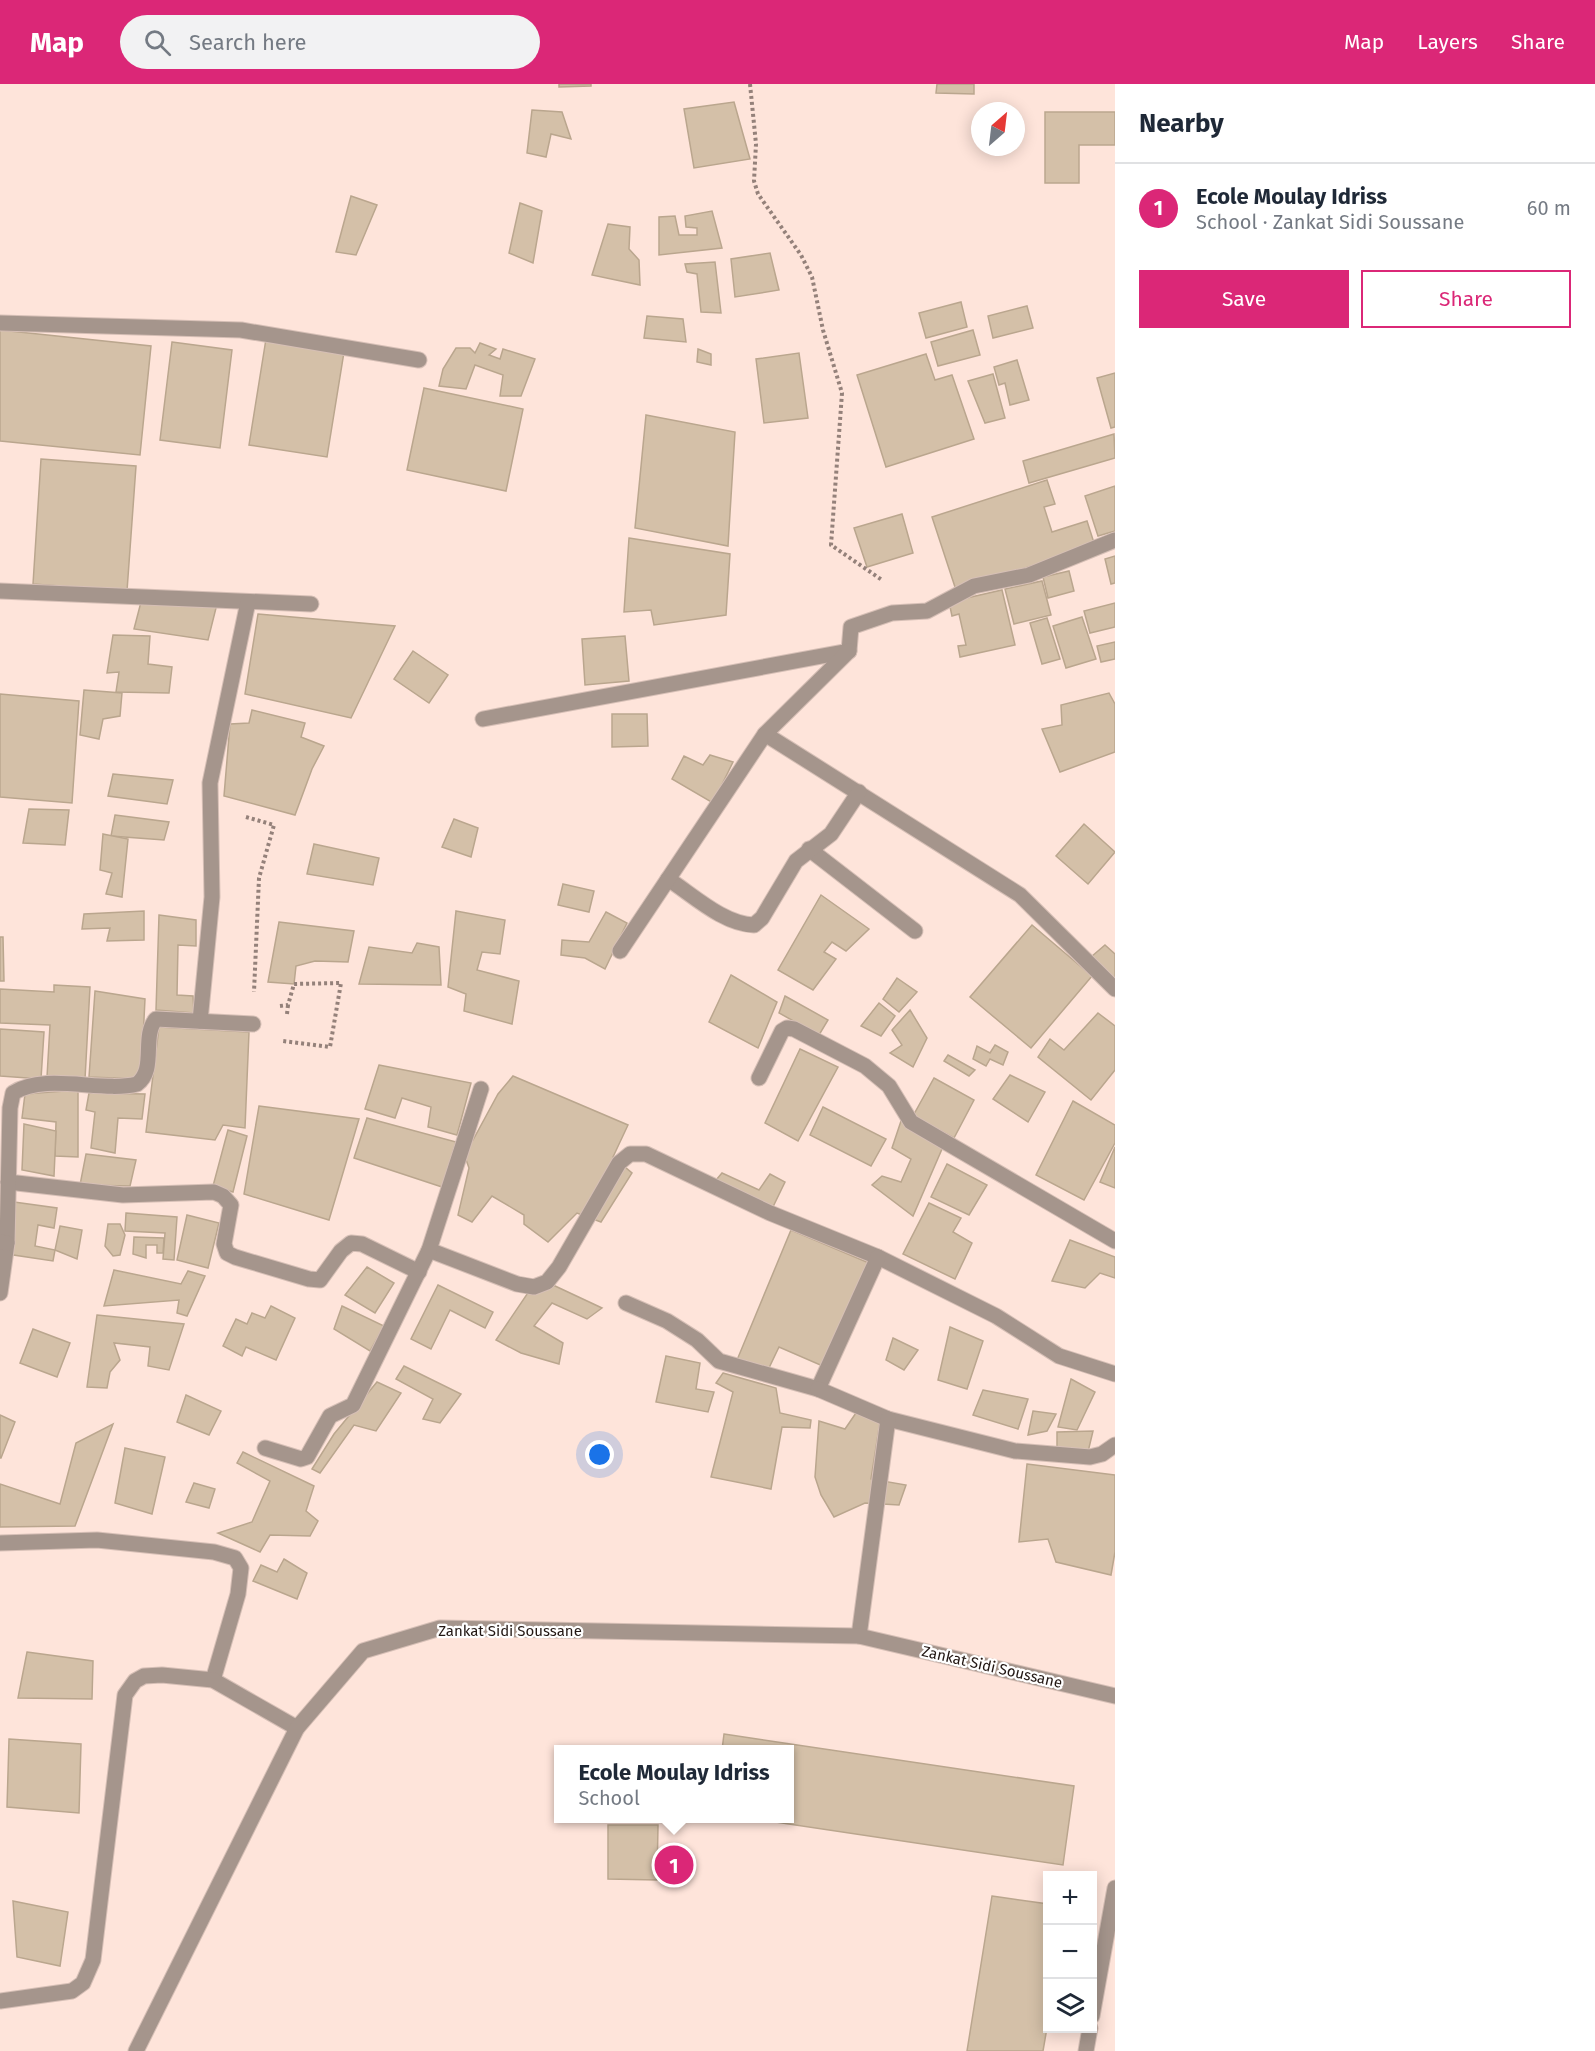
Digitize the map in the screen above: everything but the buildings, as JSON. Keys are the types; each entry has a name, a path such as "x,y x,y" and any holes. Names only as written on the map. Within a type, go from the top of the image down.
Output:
{"street":[{"path":"0,323 241,330 419,360"},
{"path":"620,951 765,734 849,651 852,627 892,613 927,611 974,585 1029,575 1115,540"},
{"path":"0,591 311,604"},
{"path":"201,1021 212,897 210,806 213,765 248,602"},
{"path":"483,719 849,651"},
{"path":"765,734 1020,895 1115,989"},
{"path":"668,879 726,917 743,925 754,926 762,918 796,861 831,834 859,792"},
{"path":"809,849 915,931"},
{"path":"0,1293 8,1182 10,1108 13,1093 22,1088 62,1084 137,1084 146,1073 150,1032 156,1019 253,1024"},
{"path":"759,1077 782,1031 794,1029 865,1066 889,1086 911,1122 1115,1241"},
{"path":"265,1448 301,1459 311,1454 330,1416 353,1405 429,1250 481,1089"},
{"path":"429,1250 508,1281 534,1287 547,1282 559,1267 619,1163 630,1154 646,1154 770,1213 878,1257 996,1316 1059,1356 1115,1374"},
{"path":"8,1182 123,1195 214,1192 223,1196 231,1205 224,1244 227,1252 235,1257 309,1280 320,1280 351,1243 362,1244 420,1272"},
{"path":"818,1389 878,1257"},
{"path":"626,1303 667,1321 697,1341 719,1360 818,1389 888,1419 1015,1451 1090,1457 1102,1454 1115,1445"},
{"path":"860,1636 888,1419"},
{"path":"0,1543 97,1540 214,1552 235,1558 241,1568 238,1593 213,1680"},
{"name":"Zankat Sidi Soussane","path":"136,2051 297,1728 363,1651 440,1628 860,1636 1115,1696"},
{"path":"0,2001 72,1991 83,1983 93,1960 125,1695 135,1681 144,1676 162,1675 213,1680 297,1728"},
{"path":"1097,1988 1115,1888"},
{"path":"1086,2051 1089,2033"}],"path":[{"path":"750,84 756,144 754,181 758,194 801,255 812,277 822,330 842,393 831,546 927,611"},
{"path":"210,806 274,825 259,878 254,997"},
{"path":"281,1040 330,1047 342,983 294,984 286,1017"},
{"path":"277,1006 288,1005"}],"place":[{"name":"Ecole Moulay Idriss","path":"674,1865"}]}
